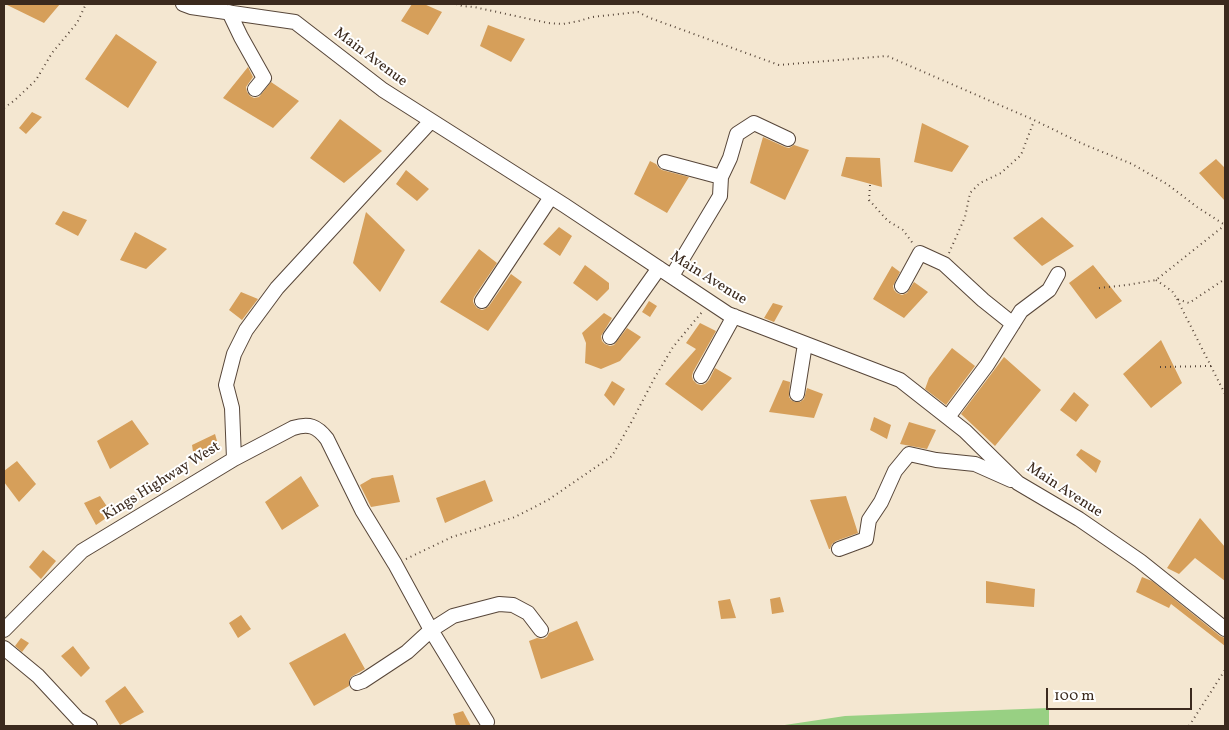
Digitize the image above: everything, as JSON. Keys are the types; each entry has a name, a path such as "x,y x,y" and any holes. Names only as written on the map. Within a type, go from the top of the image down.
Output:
{"street":[{"name":"Main Avenue","path":"183,4 191,7 295,22 383,90 551,197 728,314 900,380 965,431 1018,483 1079,519 1140,560 1225,629"},
{"path":"229,12 264,78 255,89"},
{"name":"Kings Highway West","path":"4,630 82,551 234,459 232,408 226,385 234,354 246,330 277,288 431,121"},
{"path":"672,276 720,196 721,177 730,158 737,134 754,123 788,139"},
{"path":"666,162 721,177"},
{"path":"482,301 551,197"},
{"path":"902,286 920,253 944,264 999,314 1013,324"},
{"path":"610,337 659,268"},
{"path":"948,418 987,365 1021,311 1049,290 1058,274"},
{"path":"701,376 734,316"},
{"path":"797,394 805,344"},
{"path":"234,459 293,428 313,426 321,431 327,439 362,510 395,564 431,630 487,722"},
{"path":"839,549 866,539 869,520 881,502 895,471 909,454 936,460 975,464 1018,483"},
{"path":"357,684 406,652 431,630 453,616 499,604 513,605 528,613 541,630"},
{"path":"4,648 38,676 78,719 90,726"}],"path":[{"path":"4,108 36,80 52,52 77,23 86,4"},
{"path":"456,4 474,6 548,23 563,24 592,17 638,12 779,65 887,56 1132,164 1167,184 1225,225 1156,280 1099,288"},
{"path":"944,264 965,217 970,193 980,183 1001,173 1021,155 1034,120"},
{"path":"870,185 869,200 888,221 903,230 920,253"},
{"path":"1177,299 1189,303 1225,279"},
{"path":"1156,280 1172,291 1177,299 1225,394"},
{"path":"395,564 452,537 516,517 548,500 612,456 673,347 710,302"},
{"path":"1160,367 1211,366"},
{"path":"1189,726 1225,670"}],"green space":[{"path":"1049,708 1049,726 778,726 845,716"}],"building":[{"path":"5,4 60,4 44,23"},
{"path":"412,4 424,4 442,12 428,35 401,21"},
{"path":"488,25 525,39 511,62 480,46"},
{"path":"116,34 157,62 128,108 85,79"},
{"path":"248,67 253,77 246,87 250,96 254,98 259,97 271,82 299,101 273,128 223,98"},
{"path":"32,112 42,117 26,134 19,128"},
{"path":"340,119 382,151 344,183 310,158"},
{"path":"922,123 969,146 952,172 914,162"},
{"path":"763,137 785,147 789,148 794,145 809,150 785,200 750,183"},
{"path":"846,157 880,158 882,187 841,176"},
{"path":"1216,159 1225,168 1225,201 1199,173"},
{"path":"650,161 662,170 689,177 667,213 634,194"},
{"path":"406,170 429,189 417,201 396,184"},
{"path":"63,211 87,220 78,236 55,224"},
{"path":"366,212 405,250 380,292 353,263"},
{"path":"1042,217 1074,246 1042,266 1013,238"},
{"path":"559,227 572,236 560,256 543,244"},
{"path":"135,232 167,249 146,269 120,260"},
{"path":"479,249 497,263 474,297 473,301 477,308 482,310 489,306 511,274 522,282 488,331 440,302"},
{"path":"585,265 609,283 609,289 597,301 573,283"},
{"path":"1093,265 1122,301 1096,319 1069,283"},
{"path":"892,266 900,272 893,286 897,293 902,295 907,293 914,282 928,292 904,318 873,299"},
{"path":"241,292 258,299 242,320 229,310"},
{"path":"649,301 657,306 650,317 642,312"},
{"path":"773,303 783,306 774,322 764,318"},
{"path":"604,313 612,318 601,336 605,344 614,345 627,328 641,337 620,361 601,369 585,363 586,343 582,333"},
{"path":"700,323 716,331 693,372 693,380 697,384 705,384 715,368 732,378 702,411 665,384 696,349 686,343"},
{"path":"1161,340 1182,383 1151,408 1123,374"},
{"path":"952,348 975,366 946,405 925,389 929,378"},
{"path":"1004,357 1041,390 995,446 961,414"},
{"path":"783,380 790,382 789,397 795,402 800,402 804,399 807,388 823,394 814,418 769,412"},
{"path":"612,381 625,389 614,406 604,395"},
{"path":"1074,392 1089,405 1076,422 1060,410"},
{"path":"874,417 891,425 887,439 870,430"},
{"path":"132,420 149,444 110,469 97,441"},
{"path":"909,422 936,430 927,449 900,444"},
{"path":"215,434 219,448 194,458 192,445"},
{"path":"1081,449 1101,461 1096,473 1076,455"},
{"path":"17,461 36,484 19,502 4,482 4,471"},
{"path":"393,475 400,502 371,507 360,485 372,478"},
{"path":"301,476 319,506 282,530 265,502"},
{"path":"485,480 493,501 445,523 436,498"},
{"path":"100,496 112,514 96,525 84,503"},
{"path":"846,496 858,533 836,541 829,549 810,500"},
{"path":"1200,518 1225,547 1225,581 1195,558 1179,574 1167,568"},
{"path":"43,550 56,561 41,579 29,567"},
{"path":"1142,577 1152,581 1220,636 1225,638 1225,646 1171,604 1169,608 1136,592"},
{"path":"986,581 1035,589 1034,607 986,603"},
{"path":"780,597 784,612 772,614 770,599"},
{"path":"730,599 736,618 721,619 718,601"},
{"path":"241,615 251,629 238,638 229,623"},
{"path":"577,621 594,660 541,679 529,641 537,638 543,639 549,633"},
{"path":"345,633 365,669 351,677 349,686 314,706 289,663"},
{"path":"21,638 29,643 22,652 15,646"},
{"path":"73,646 90,668 81,677 61,656"},
{"path":"125,686 144,712 120,725 105,701"},
{"path":"463,711 471,726 456,726 453,714"}]}
